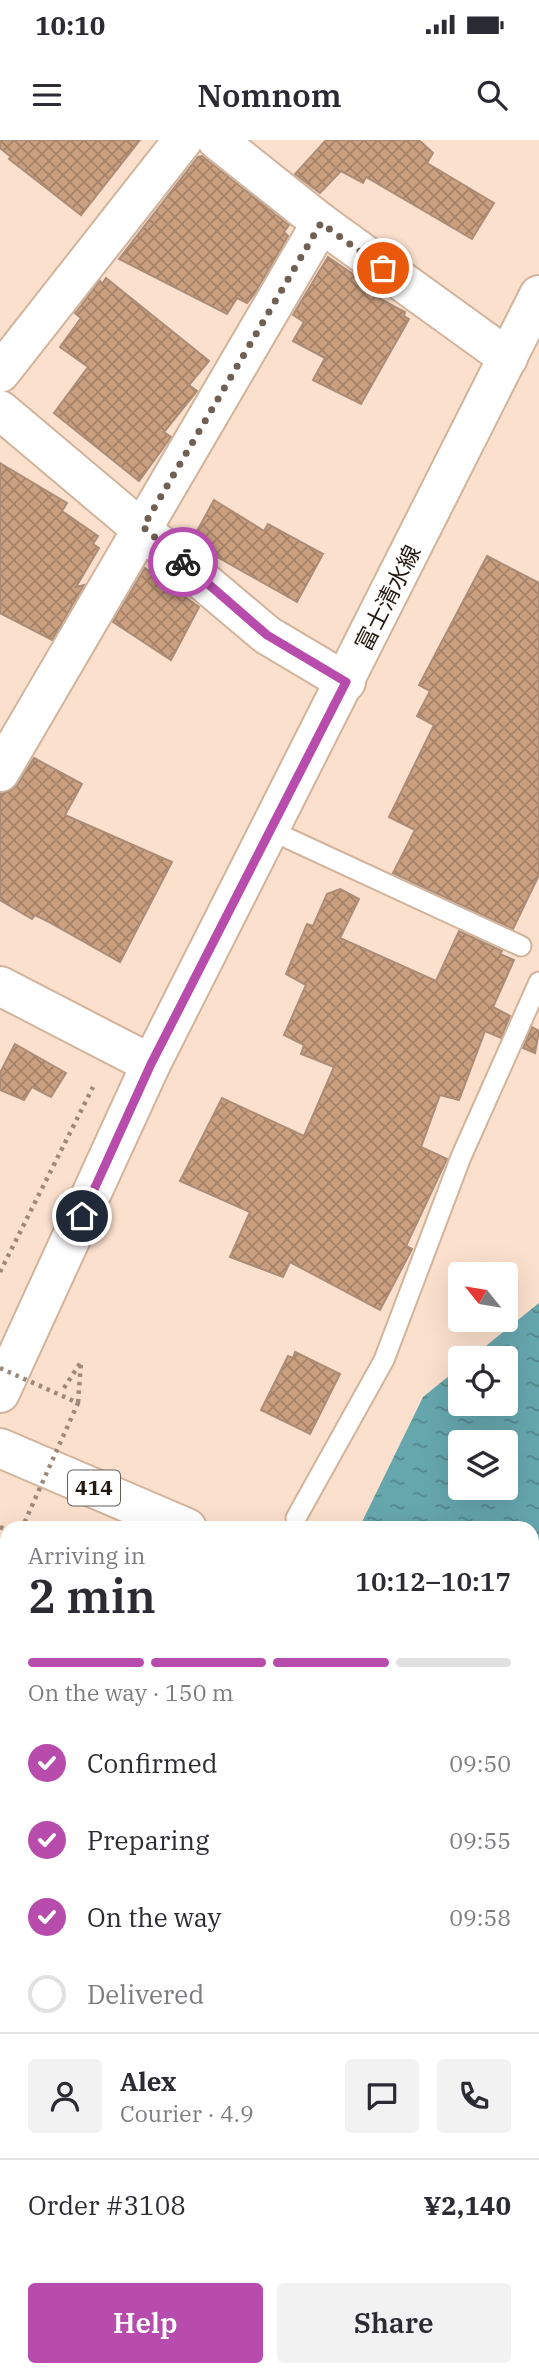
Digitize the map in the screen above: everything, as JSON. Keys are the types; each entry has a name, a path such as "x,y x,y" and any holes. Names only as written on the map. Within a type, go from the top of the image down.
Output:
{"main road":[{"path":"0,373 183,140"},
{"path":"217,140 321,223 508,358"},
{"path":"0,772 321,223"},
{"name":"富士清水線","path":"0,1393 151,1064 539,295"},
{"path":"0,410 143,527 267,635 346,682"},
{"path":"0,986 151,1064"},
{"name":"414","path":"0,1448 171,1521"}],"lane":[{"path":"270,830 521,946"},
{"path":"296,1518 384,1360 461,1157 539,982"}],"path":[{"path":"0,1272 93,1087"},
{"path":"25,1521 78,1403 81,1362 64,1388"},
{"path":"0,1368 78,1403"}],"water":[{"path":"539,1303 539,1521 362,1521 423,1397 448,1377 448,1416 518,1416 518,1346 486,1346 503,1332 518,1332 518,1320"}],"building":[{"path":"0,140 140,140 81,215 9,159 11,157 0,148"},
{"path":"326,140 419,140 433,153 427,163 494,203 472,239 366,177 363,183 341,171 320,193 295,174"},
{"path":"202,156 289,225 284,232 288,236 255,293 247,303 237,298 227,314 119,259 198,157"},
{"path":"328,257 372,287 369,293 405,312 404,316 409,319 361,404 313,380 325,358 293,341 304,322 293,315"},
{"path":"106,278 209,361 189,385 197,391 164,432 171,437 139,481 54,413 88,367 60,347 81,318 75,313 100,281 102,284"},
{"path":"0,463 67,503 62,511 98,536 93,544 99,548 76,587 84,585 52,640 0,613"},
{"path":"214,500 264,531 268,524 323,554 297,602 191,542"},
{"path":"487,556 539,583 539,875 513,929 393,873 415,830 389,817 434,725 417,716 430,691 419,685"},
{"path":"145,568 199,607 171,660 113,622"},
{"path":"34,758 82,784 65,815 172,862 120,962 47,921 35,915 32,919 0,900 0,794 10,791 18,784"},
{"path":"340,889 359,899 340,938 436,981 459,931 502,951 500,954 514,960 493,1007 510,1016 501,1038 485,1031 459,1100 440,1095 421,1147 447,1159 406,1246 412,1249 380,1310 290,1262 283,1277 230,1257 250,1212 180,1181 222,1098 304,1136 334,1067 301,1054 304,1045 284,1035 306,985 286,974 307,924 313,926 327,894"},
{"path":"532,1027 539,1031 535,1053 523,1048"},
{"path":"15,1044 66,1073 51,1097 32,1087 24,1100 0,1090 0,1073"},
{"path":"295,1352 340,1374 310,1434 261,1410 288,1356 293,1358"}],"way so far":[{"path":"183,562 143,527 321,223 383,268"}],"route":[{"path":"82,1216 151,1064 346,682 267,635 183,562"}]}
